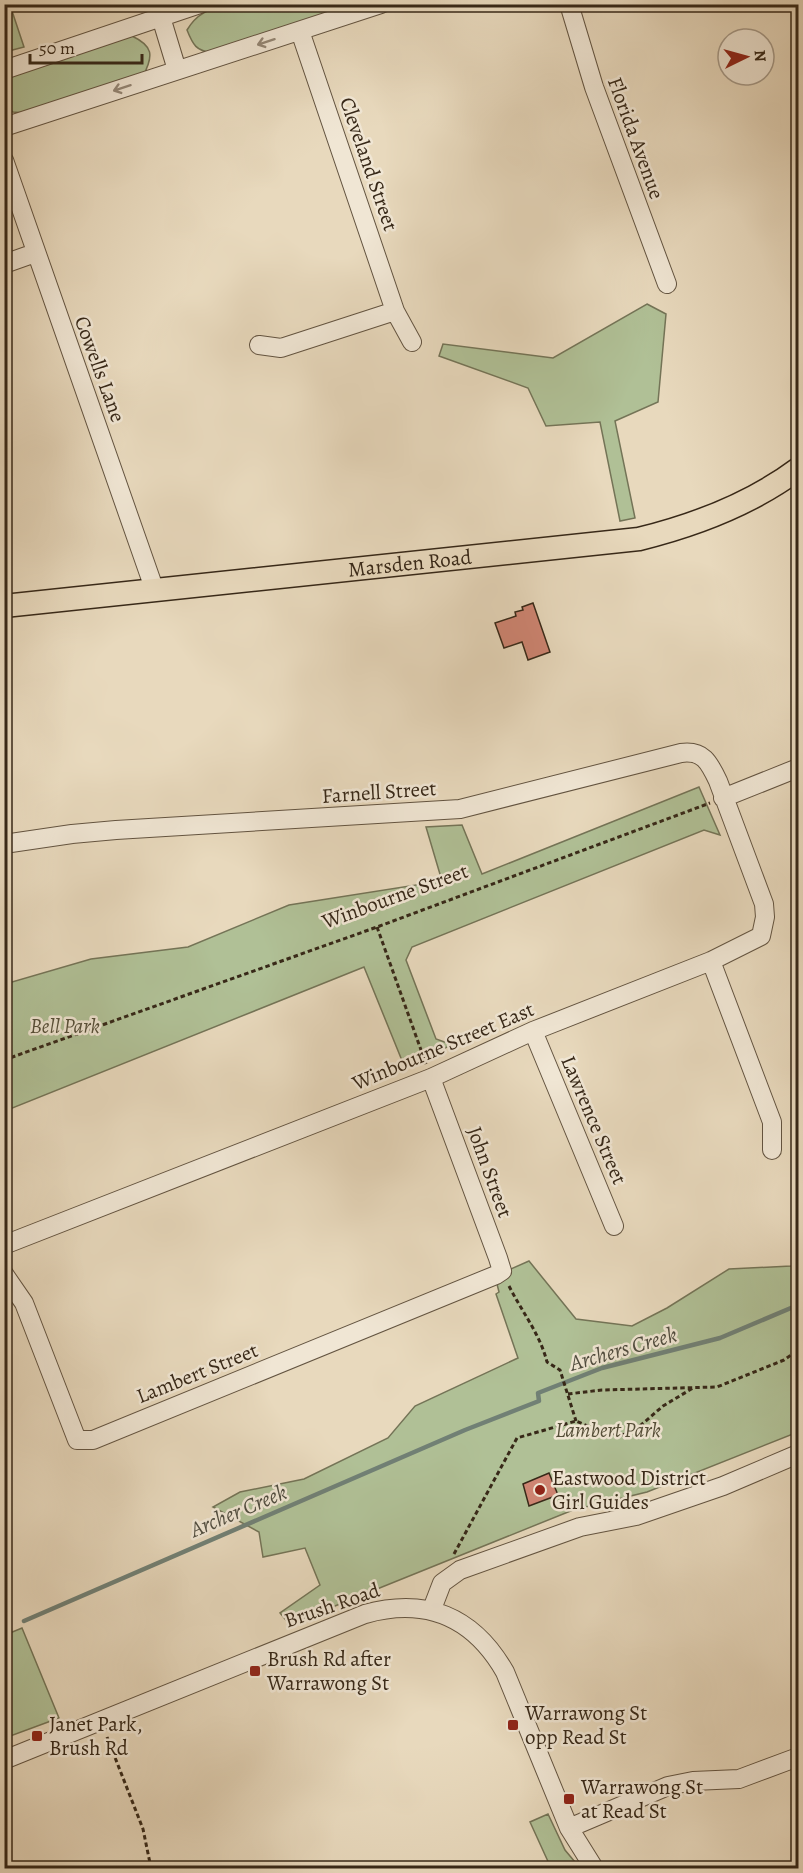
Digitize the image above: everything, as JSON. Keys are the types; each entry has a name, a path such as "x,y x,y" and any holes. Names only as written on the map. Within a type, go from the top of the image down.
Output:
{"main road":[{"name":"Marsden Road","path":"4,606 639,539 674,530 725,511 798,469"}],"street":[{"path":"4,70 159,11 200,4"},
{"path":"4,127 381,4"},
{"name":"Florida Avenue","path":"569,4 594,87 667,284"},
{"path":"159,11 177,70"},
{"name":"Cleveland Street","path":"300,31 395,311 412,342"},
{"name":"Cowells Lane","path":"4,160 155,591"},
{"path":"4,264 35,253"},
{"path":"259,345 281,348 395,311"},
{"name":"Farnell Street","path":"4,844 94,832 460,809 689,752 696,752 709,762 723,798"},
{"path":"723,798 798,768"},
{"name":"Winbourne Street East","path":"4,1245 431,1078 533,1031 711,961 761,936 765,917 764,904 723,798"},
{"path":"711,961 772,1122 772,1150"},
{"name":"Lawrence Street","path":"533,1031 614,1226"},
{"name":"John Street","path":"431,1078 502,1271"},
{"name":"Lambert Street","path":"4,1274 24,1303 77,1440 93,1440 502,1271"},
{"path":"594,1869 569,1828 505,1672 495,1654 466,1627 432,1609 442,1583 460,1570 580,1527 636,1516 701,1494 798,1454"},
{"name":"Brush Road","path":"4,1760 364,1614 399,1607 432,1609"},
{"path":"569,1828 668,1786 693,1781 739,1779 798,1758"}],"path":[{"name":"Winbourne Street","path":"4,1060 377,927 723,798"},
{"path":"377,927 431,1078"},
{"path":"502,1271 527,1322 541,1339 547,1362 560,1370 576,1421"},
{"path":"568,1394 717,1387 747,1377 784,1360 798,1350"},
{"path":"460,1570 453,1552 517,1438 576,1421 602,1432 622,1435 633,1432 663,1406 693,1388"},
{"path":"100,1721 144,1829 151,1869"}],"green space":[{"path":"5,4 10,5 24,47 5,52"},
{"path":"226,5 364,5 213,53 199,49 193,43 187,30 204,13"},
{"path":"132,36 144,44 150,52 149,62 143,76 25,113 13,112 6,106 5,79 16,72"},
{"path":"647,304 666,314 658,402 615,421 635,518 620,521 600,422 546,426 528,388 439,356 443,344 553,358"},
{"name":"Bell Park","path":"699,787 720,835 704,830 412,947 406,960 436,1039 453,1045 403,1063 364,967 5,1111 5,984 91,959 188,947 289,905 442,881 426,827 462,825 482,874"},
{"name":"Lambert Park","path":"529,1261 576,1319 632,1326 667,1308 729,1269 791,1266 798,1262 798,1432 647,1492 573,1510 330,1608 329,1606 290,1625 280,1613 320,1585 305,1548 263,1557 259,1532 213,1507 240,1492 304,1479 388,1438 415,1406 518,1358 496,1294 499,1292 495,1276"},
{"path":"22,1628 59,1718 5,1738 5,1635"},
{"path":"548,1814 565,1850 580,1868 551,1868 530,1822"}],"building":[{"path":"533,603 550,652 528,660 522,642 504,648 495,623 516,616 515,612"},
{"name":"Eastwood District Girl Guides","path":"549,1473 558,1495 529,1506 523,1484"}],"waterway":[{"name":"Archer Creek","path":"24,1621 465,1430 539,1401 538,1393 602,1368 720,1338 798,1305"}],"place":[{"name":"Eastwood District Girl Guides","path":"540,1490"},
{"name":"Brush Rd after Warrawong St","path":"255,1671"},
{"name":"Warrawong St opp Read St","path":"513,1725"},
{"name":"Janet Park, Brush Rd","path":"37,1736"},
{"name":"Warrawong St at Read St","path":"569,1799"}],"water label":[{"name":"Archers Creek","path":"623,1348"}]}
